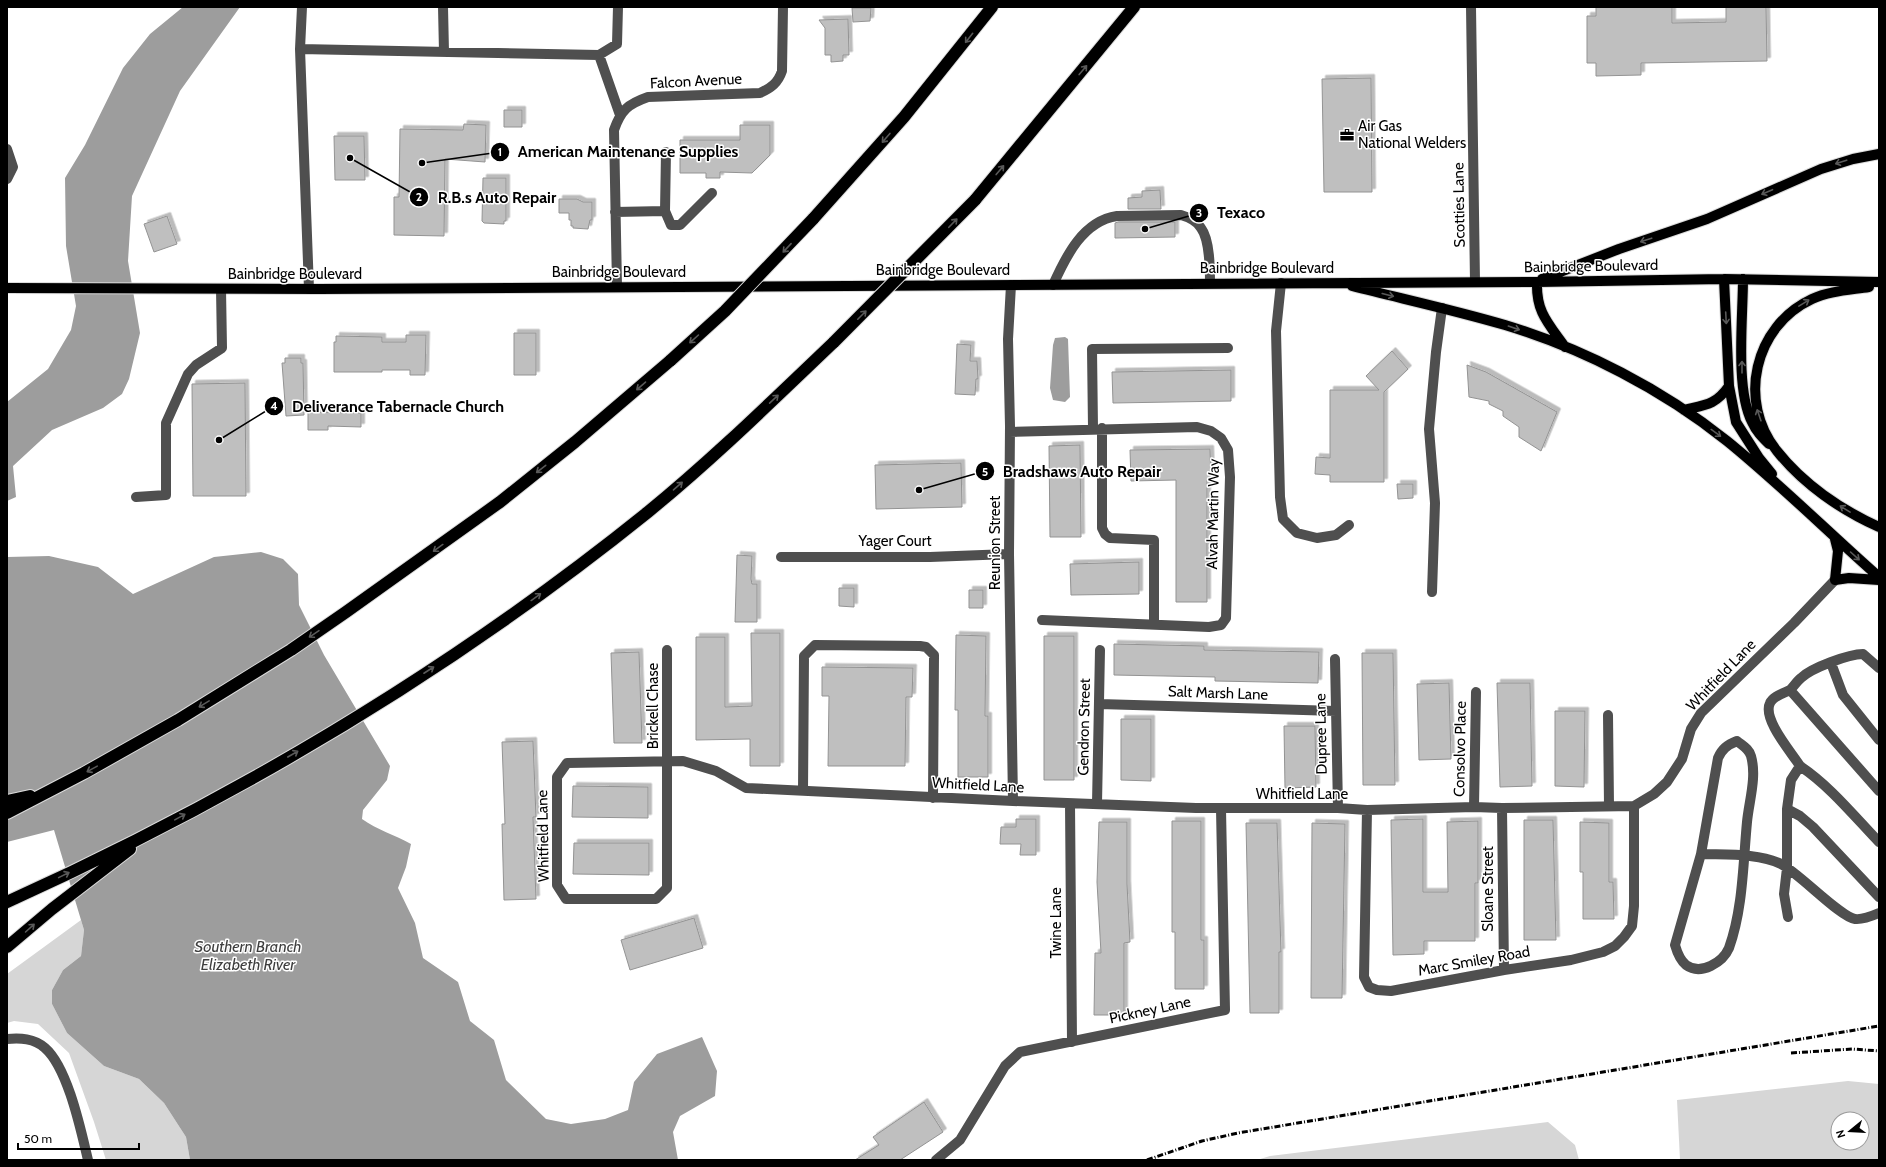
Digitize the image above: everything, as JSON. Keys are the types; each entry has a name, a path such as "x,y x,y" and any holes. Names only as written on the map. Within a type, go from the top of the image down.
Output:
{"highway":[{"path":"7,813 84,773 178,720 291,650 500,502 575,442 671,360 725,311 813,219 904,117 992,7"},
{"path":"7,902 150,834 249,780 338,728 529,602 649,511 715,453 834,342 975,200 1134,7"},
{"path":"7,801 45,793"},
{"path":"7,947 52,909 150,834"}],"main road":[{"path":"1565,347 1540,311 1536,296 1537,282 1619,249 1706,219 1821,169 1853,158 1879,154"},
{"name":"Bainbridge Boulevard","path":"7,288 309,289 617,286 1537,282 1724,279 1879,284"},
{"path":"1724,279 1729,386 1736,422 1759,458 1790,496"},
{"path":"1743,279 1742,371 1744,399 1751,421 1758,434 1794,470 1820,492 1846,510 1879,527"},
{"path":"1336,282 1505,325 1565,347 1631,378 1684,410 1727,441 1790,496 1879,579"},
{"path":"1776,451 1758,414 1755,400 1755,378 1760,358 1766,343 1776,327 1789,314 1812,299 1834,292 1879,284"},
{"path":"1684,410 1707,405 1717,400 1729,386"},
{"path":"1835,539 1838,551 1835,580 1849,578 1879,579"}],"street":[{"path":"302,7 300,49 309,289"},
{"path":"443,7 444,52"},
{"path":"300,49 599,55 617,44 618,7"},
{"name":"Falcon Avenue","path":"617,286 614,130 620,115 633,102 648,97 760,93 771,89 780,78 782,71 783,7"},
{"name":"Scotties Lane","path":"1471,7 1475,282"},
{"path":"599,55 620,115"},
{"path":"7,149 13,168 7,179"},
{"path":"666,152 665,211 671,225 680,225 712,192"},
{"path":"615,212 665,211"},
{"path":"1053,285 1063,262 1074,246 1088,229 1098,222 1117,216 1181,215 1191,218 1202,228 1209,263 1210,283"},
{"path":"1281,283 1276,331 1280,497 1283,519 1297,533 1317,538 1336,535 1349,525"},
{"name":"Reunion Street","path":"1011,285 1008,339 1010,432 1009,554 1013,801"},
{"path":"136,497 166,495 166,423 188,374 196,365 222,348 221,289"},
{"path":"1432,592 1435,503 1429,430 1436,352 1442,308"},
{"path":"1154,625 1154,540 1110,538 1105,534 1102,528 1092,349 1228,348"},
{"name":"Alvah Martin Way","path":"1010,432 1097,428 1197,427 1211,431 1221,438 1228,450 1230,477 1226,618 1221,625 1209,627 1042,620"},
{"name":"Yager Court","path":"781,557 930,557 1009,554"},
{"name":"Whitfield Lane","path":"668,762 667,888 656,899 566,899 557,885 557,777 567,763 683,761 716,771 746,788 1070,804 1221,809 1338,808 1367,810 1474,807 1634,806 1654,794 1667,782 1682,759 1691,729 1701,713 1794,623 1835,580"},
{"path":"803,791 804,656 815,645 920,646 926,647 934,655 933,798"},
{"name":"Brickell Chase","path":"667,650 668,762"},
{"name":"Gendron Street","path":"1097,804 1100,650"},
{"path":"1879,668 1863,654 1853,654 1816,668 1801,677 1790,690 1777,696 1770,702 1768,709 1774,729 1800,766 1810,772 1879,842"},
{"name":"Dupree Lane","path":"1335,659 1338,808"},
{"path":"1831,663 1843,695 1879,740"},
{"path":"1790,690 1879,792"},
{"name":"Consolvo Place","path":"1474,807 1476,692"},
{"name":"Salt Marsh Lane","path":"1099,704 1336,711"},
{"path":"1608,715 1609,805"},
{"path":"1737,742 1747,748 1751,755 1754,770 1744,856 1742,888 1728,949 1720,962 1698,969 1687,966 1678,954 1674,944 1702,854 1718,758 1721,750 1730,744 1737,742"},
{"path":"1788,918 1784,894 1787,868 1787,809 1791,780 1800,766"},
{"name":"Twine Lane","path":"1070,804 1072,1042"},
{"name":"Marc Smiley Road","path":"1367,810 1364,977 1369,987 1377,990 1391,991 1504,970 1571,960 1603,952 1615,946 1624,938 1632,926 1634,906 1634,806"},
{"name":"Sloane Street","path":"1502,808 1504,970"},
{"name":"Pickney Lane","path":"936,1160 960,1140 1005,1066 1020,1052 1225,1010 1221,809"},
{"path":"1787,809 1800,816 1813,827 1879,898"},
{"path":"1702,854 1744,856 1767,859 1787,868 1854,919 1868,917 1879,913"},
{"path":"7,1039 24,1038 45,1048 59,1067 67,1086 88,1160"}],"shaded area":[{"path":"81,920 84,930 81,956 63,970 52,990 52,1004 67,1033 104,1066 139,1079 164,1103 186,1137 190,1160 106,1160 69,1053 38,1024 14,1021 7,1023 7,974"},
{"path":"1848,1081 1879,1084 1879,1160 1680,1160 1677,1100"},
{"path":"1548,1122 1575,1145 1579,1160 1257,1160 1270,1156"}],"water":[{"path":"183,7 240,7 180,91 132,196 128,261 140,333 129,379 122,394 103,408 52,430 13,466 16,497 7,501 7,402 48,369 71,330 76,306 66,246 65,178 85,145 123,68 150,34"},
{"path":"1065,337 1068,339 1070,397 1065,402 1053,400 1050,388 1053,345 1055,338"},
{"name":"Southern Branch Elizabeth River","path":"261,552 283,559 298,574 299,605 324,655 390,766 387,780 363,810 362,819 411,844 406,867 398,888 415,923 423,958 458,982 470,1021 494,1040 506,1080 546,1119 571,1124 605,1119 628,1110 634,1082 657,1054 702,1037 717,1071 715,1096 680,1116 673,1132 678,1160 190,1160 186,1137 164,1103 139,1079 104,1066 67,1033 52,1004 52,990 63,970 81,956 84,930 54,830 7,842 7,557 49,556 98,567 133,594 214,557"}],"building":[{"path":"1596,7 1672,7 1672,23 1726,22 1726,7 1766,7 1767,61 1641,63 1641,75 1596,76 1596,63 1587,63 1587,16 1596,16"},
{"path":"852,8 871,8 870,21 853,22"},
{"path":"848,19 849,55 843,55 843,61 831,62 831,55 825,55 825,28 819,20"},
{"name":"Air Gas National Welders","path":"1371,78 1372,192 1324,192 1322,79"},
{"path":"504,110 522,110 522,127 504,127"},
{"path":"464,124 486,125 485,162 445,159 444,236 394,235 394,197 399,197 400,129 463,130"},
{"path":"740,125 770,125 770,155 752,173 720,172 720,178 706,178 706,173 680,173 680,140 740,140"},
{"path":"334,136 364,136 365,180 335,180"},
{"path":"483,178 506,178 506,221 504,221 504,224 484,223 482,221"},
{"path":"1160,190 1161,209 1128,209 1128,198 1142,197 1142,191"},
{"path":"559,199 577,199 583,202 592,202 592,220 590,220 588,229 573,228 573,226 571,226 569,213 559,213"},
{"path":"167,216 177,244 154,252 144,224"},
{"path":"1175,222 1175,237 1115,238 1115,223"},
{"path":"514,333 536,333 536,375 514,375"},
{"path":"406,335 426,335 425,375 410,375 410,370 382,370 382,372 334,372 334,342 336,342 336,336 382,337 382,342 406,342"},
{"path":"957,344 971,345 970,361 977,361 978,379 976,379 975,395 955,394"},
{"path":"1392,351 1408,369 1384,392 1384,482 1330,482 1330,475 1315,474 1316,457 1330,458 1330,390 1379,390 1366,376"},
{"path":"285,358 301,358 301,363 303,363 304,415 286,416 282,363 285,363"},
{"path":"1467,365 1486,372 1557,412 1541,451 1519,437 1519,427 1503,416 1503,411 1489,404 1489,401 1469,397"},
{"path":"1231,370 1231,401 1113,403 1112,372"},
{"path":"245,383 246,496 193,496 192,384"},
{"path":"308,412 361,413 361,427 328,426 328,430 308,430"},
{"path":"1080,445 1081,537 1050,537 1049,446"},
{"path":"1210,449 1211,480 1207,480 1207,602 1176,602 1176,480 1131,481 1130,450"},
{"path":"961,463 962,507 876,509 875,465"},
{"path":"1397,484 1413,484 1413,498 1398,499"},
{"path":"737,555 752,556 751,579 752,584 757,584 757,622 735,622"},
{"path":"1139,562 1139,594 1071,595 1070,564"},
{"path":"839,588 854,588 854,607 839,606"},
{"path":"969,590 983,590 983,608 969,608"},
{"path":"751,633 780,633 780,766 750,766 750,739 696,740 696,637 725,637 725,707 752,706"},
{"path":"956,635 986,636 985,716 988,716 988,777 958,777 958,710 955,710"},
{"path":"1044,636 1074,636 1074,780 1044,780"},
{"path":"1114,644 1204,646 1204,650 1319,652 1318,683 1215,681 1215,677 1114,675"},
{"path":"639,652 642,743 614,743 611,653"},
{"path":"1362,653 1393,653 1395,785 1363,785"},
{"path":"822,667 913,668 912,697 906,697 905,766 828,766 829,696 822,696"},
{"path":"1449,683 1451,759 1419,760 1417,684"},
{"path":"1497,683 1530,683 1532,786 1500,787"},
{"path":"1555,711 1585,711 1584,787 1555,786"},
{"path":"1121,719 1151,719 1151,781 1121,780"},
{"path":"1284,726 1315,726 1316,787 1285,788"},
{"path":"533,741 536,817 533,817 536,899 504,900 502,824 505,824 502,742"},
{"path":"573,786 648,787 648,818 572,817"},
{"path":"1016,819 1036,819 1036,855 1020,855 1021,844 1000,844 1001,827 1016,827"},
{"path":"1423,819 1423,892 1448,892 1447,822 1478,821 1478,883 1475,883 1475,941 1424,941 1424,954 1393,955 1391,820"},
{"path":"1524,820 1553,820 1556,940 1524,940"},
{"path":"1172,821 1201,821 1201,940 1204,940 1204,989 1175,989 1175,932 1172,932"},
{"path":"1099,822 1127,822 1127,884 1130,942 1124,943 1124,1015 1094,1015 1095,953 1101,953 1097,882"},
{"path":"1580,822 1609,823 1609,882 1613,882 1614,919 1583,919 1583,872 1580,872"},
{"path":"1246,823 1277,823 1281,952 1279,952 1279,1013 1250,1013"},
{"path":"1312,823 1345,824 1342,998 1311,998"},
{"path":"574,843 649,843 649,875 573,874"},
{"path":"694,918 703,948 630,970 621,940"},
{"path":"924,1102 943,1132 900,1160 855,1160 879,1145 873,1137"}],"railway":[{"path":"1147,1160 1202,1141 1238,1133 1879,1026"},
{"path":"1791,1053 1852,1049 1879,1051"}],"place":[{"name":"Air Gas National Welders","path":"1347,135"},
{"name":"R.B.s Auto Repair","path":"350,158"},
{"name":"American Maintenance Supplies","path":"422,163"},
{"name":"Texaco","path":"1145,229"},
{"name":"Deliverance Tabernacle Church","path":"219,440"},
{"name":"Bradshaws Auto Repair","path":"919,490"}]}
